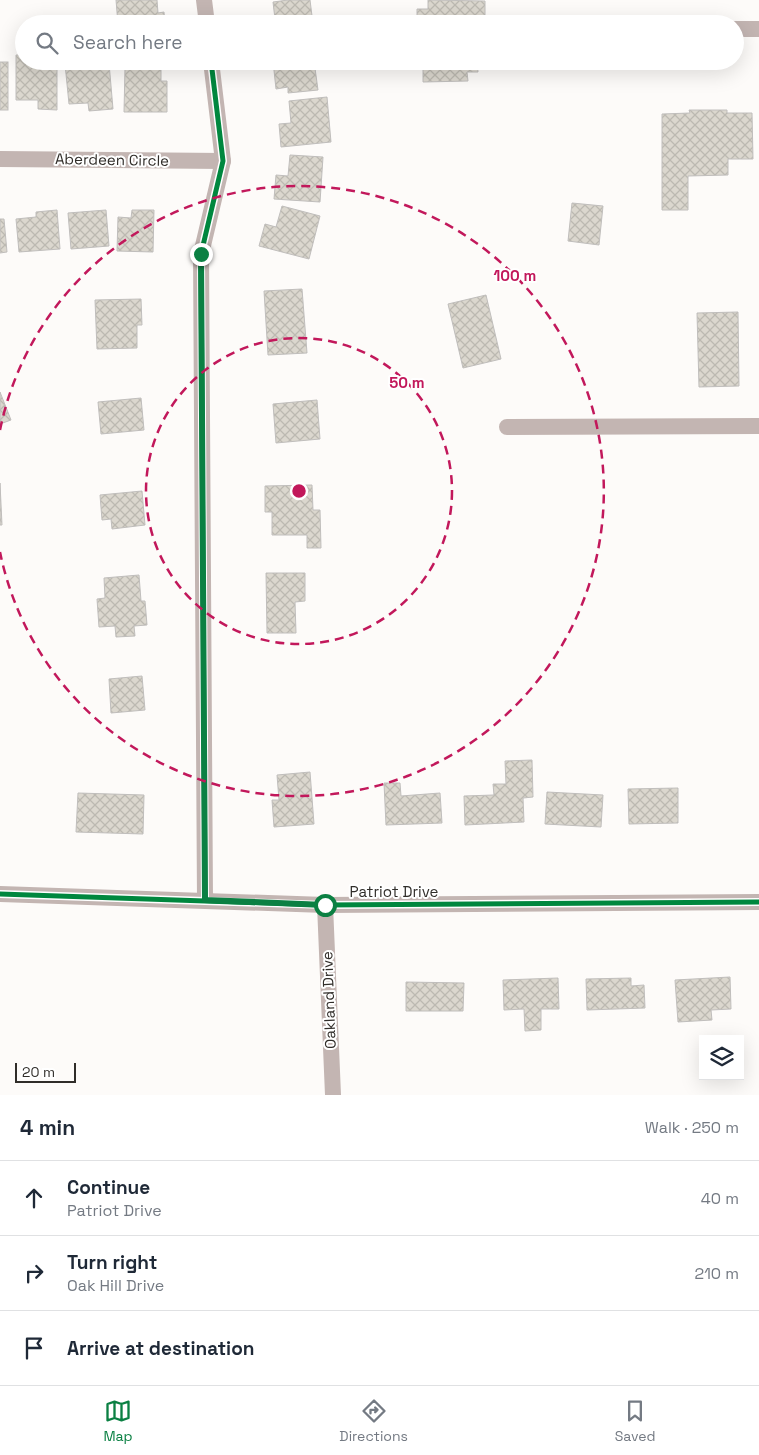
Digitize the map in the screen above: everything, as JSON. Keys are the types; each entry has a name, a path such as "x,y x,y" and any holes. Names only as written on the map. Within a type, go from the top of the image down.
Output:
{"street":[{"path":"204,0 206,15"},
{"path":"744,29 759,29"},
{"path":"205,900 201,254 223,160 212,70"},
{"name":"Aberdeen Circle","path":"0,158 223,160"},
{"path":"507,428 759,426"},
{"name":"Patriot Drive","path":"0,894 325,905 759,902"},
{"name":"Oakland Drive","path":"325,905 333,1095"}],"building":[{"path":"116,0 157,0 158,13 164,12 164,15 117,15"},
{"path":"310,0 312,15 275,15 273,2"},
{"path":"428,0 485,1 485,15 417,15 417,9 428,9"},
{"path":"0,62 8,62 8,110 0,110"},
{"path":"16,70 57,70 57,110 38,109 38,100 16,100"},
{"path":"66,70 110,70 113,109 89,111 88,103 69,104"},
{"path":"125,70 161,70 161,81 167,81 167,112 124,112"},
{"path":"274,70 315,70 318,90 288,93 288,87 276,89"},
{"path":"423,70 478,70 478,72 467,72 468,81 423,82"},
{"path":"327,97 331,142 281,147 279,124 291,123 289,101"},
{"path":"689,110 727,110 727,113 752,113 753,159 728,159 728,175 688,176 688,210 662,210 662,114 690,113"},
{"path":"290,155 323,157 320,202 274,199 276,175 288,176"},
{"path":"572,203 603,206 599,245 568,241"},
{"path":"282,206 320,216 309,259 259,246 265,224 276,227"},
{"path":"57,210 60,249 19,252 16,219 36,217 36,212"},
{"path":"106,210 109,246 71,249 68,213"},
{"path":"132,210 154,210 153,252 117,251 118,217 131,218"},
{"path":"0,219 4,219 7,252 0,253"},
{"path":"302,289 307,353 268,355 264,291"},
{"path":"486,295 501,359 463,368 448,304"},
{"path":"141,299 142,325 137,325 137,348 97,349 95,300"},
{"path":"738,312 739,386 699,387 697,313"},
{"path":"0,392 11,420 0,424"},
{"path":"141,398 144,430 101,434 98,402"},
{"path":"317,400 320,439 276,443 273,404"},
{"path":"0,483 2,525 0,525"},
{"path":"312,485 313,510 320,510 321,548 307,548 307,535 272,535 272,512 265,512 265,486"},
{"path":"142,491 145,525 112,529 111,519 102,520 100,495"},
{"path":"266,573 305,573 305,601 295,602 296,633 267,633"},
{"path":"139,575 141,601 145,601 147,625 134,626 135,636 116,637 115,626 99,627 97,599 105,598 104,578"},
{"path":"142,676 145,710 111,713 109,679"},
{"path":"532,760 533,797 523,798 524,822 465,825 464,796 494,795 493,784 506,784 505,761"},
{"path":"310,772 314,824 274,827 272,800 279,800 277,775"},
{"path":"384,783 400,783 401,796 440,793 442,823 386,825"},
{"path":"678,788 678,823 629,824 628,789"},
{"path":"547,792 603,795 601,827 545,824"},
{"path":"78,793 144,795 143,834 76,832"},
{"path":"730,977 731,1009 711,1010 712,1020 678,1022 675,980"},
{"path":"558,978 559,1009 541,1009 541,1030 525,1031 524,1009 504,1010 503,980"},
{"path":"631,978 631,986 644,985 645,1008 587,1010 586,979"},
{"path":"406,982 464,983 463,1011 406,1011"}],"cycle path":[{"path":"205,900 201,254 223,161 212,70"},
{"path":"0,894 325,905 759,902"}],"route":[{"path":"201,254 205,900 325,905"}]}
